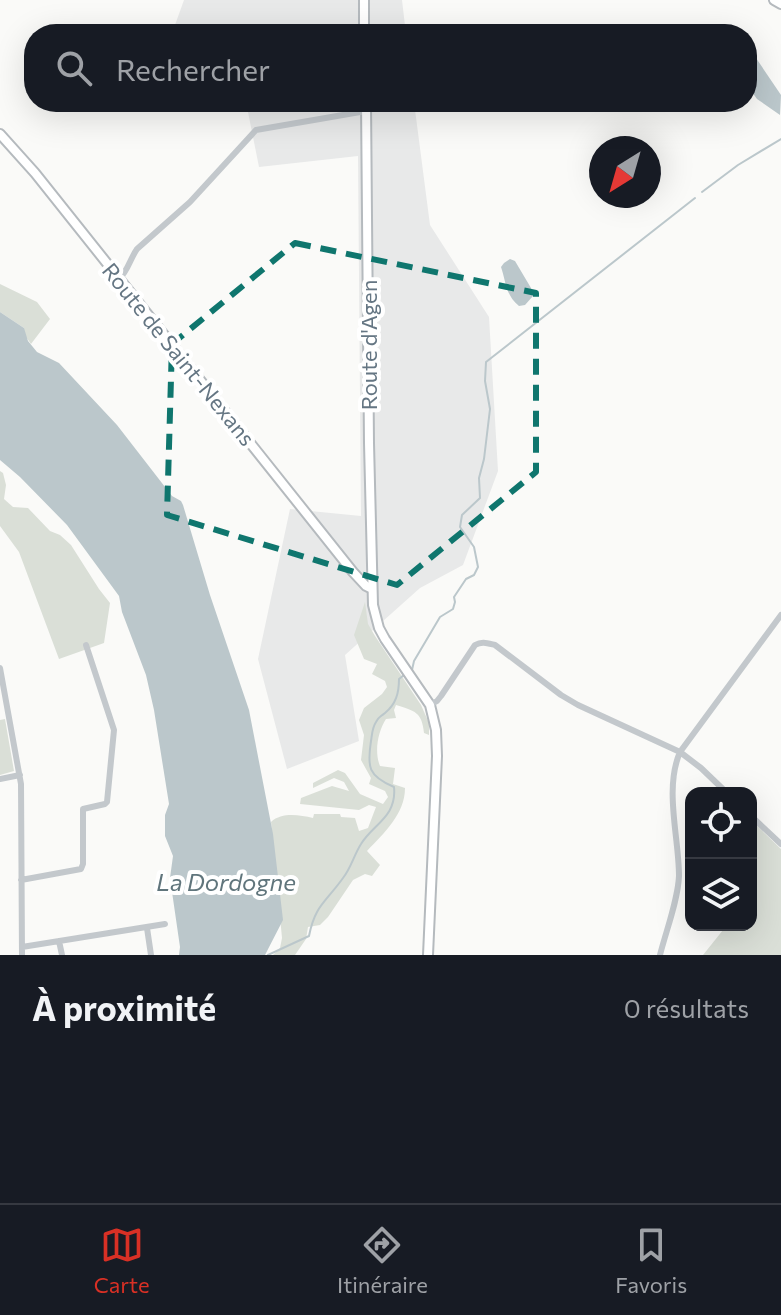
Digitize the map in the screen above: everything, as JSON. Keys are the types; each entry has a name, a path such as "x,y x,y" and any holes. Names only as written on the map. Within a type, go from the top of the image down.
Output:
{"main road":[{"path":"364,0 364,24"},
{"path":"774,0 781,1"},
{"name":"Route d'Agen","path":"366,112 373,605 379,628 430,705"},
{"name":"Route de Saint-Nexans","path":"0,134 35,173 359,577 372,586"},
{"path":"359,577 368,574 372,568"},
{"path":"428,955 437,756 436,730 430,705"}],"street":[{"path":"119,279 137,249 190,202 256,130 342,112"},
{"path":"660,955 679,881 673,775 680,752 781,615"},
{"path":"21,880 81,869 83,809 107,802 114,730 86,645"},
{"path":"430,705 441,696 475,645 495,645 578,705 680,752 721,787"},
{"path":"0,668 20,775 22,951 59,941 165,924"},
{"path":"0,779 20,775"},
{"path":"757,822 781,844"},
{"path":"147,928 151,955"},
{"path":"59,941 62,955"}],"highlighted area":[{"path":"295,243 536,293 536,472 397,585 167,515 172,344"}],"shaded area":[{"path":"184,0 402,0 405,24 175,24"},
{"path":"248,112 415,112 430,225 489,317 498,471 463,565 420,588 345,655 359,741 287,769 258,659 290,509 361,516 358,156 259,167"},
{"path":"0,284 37,302 50,319 31,344 24,334 24,328 0,312"},
{"path":"0,471 6,485 4,499 13,507 28,508 50,531 71,545 110,603 104,643 59,659 19,552 0,526"},
{"path":"365,602 368,624 421,705 429,723 429,735 424,733 416,713 396,705 396,718 386,719 381,729 377,754 380,766 395,768 393,784 405,788 401,806 392,822 367,851 380,865 372,876 365,874 353,880 320,925 308,927 306,939 295,955 273,955 280,948 282,938 271,822 285,816 313,818 314,814 340,814 341,817 355,818 359,831 368,828 376,807 369,805 359,810 300,804 301,798 332,786 349,791 344,782 334,778 313,788 313,783 338,770 345,773 360,794 383,804 388,797 385,791 369,784 371,778 361,760 364,735 359,720 364,708 387,687 385,681 372,674 377,664 364,659 354,635"},
{"path":"5,719 14,771 0,775 0,720"},
{"path":"757,826 781,849 781,955 703,955 722,931 757,931"}],"water":[{"path":"757,59 781,95 780,115 757,99"},
{"path":"510,259 515,261 531,288 533,296 525,305 519,306 507,288 501,267"},
{"name":"La Dordogne","path":"0,312 24,328 28,341 37,352 59,363 117,425 172,496 183,505 249,710 273,834 283,920 265,955 179,955 170,878 173,856 165,836 165,815 169,804 146,675 119,596 67,525 0,460"}],"waterway":[{"path":"702,192 781,139"},
{"path":"412,670 414,661 440,617 453,609 454,597 478,567 474,547 460,527 462,515 480,498 479,478 490,409 485,381 486,362 695,198"},
{"path":"268,955 309,936 318,910 346,874 361,844 392,806 394,787 379,779 371,770 370,750 375,724 394,702 399,679 404,675"}]}
